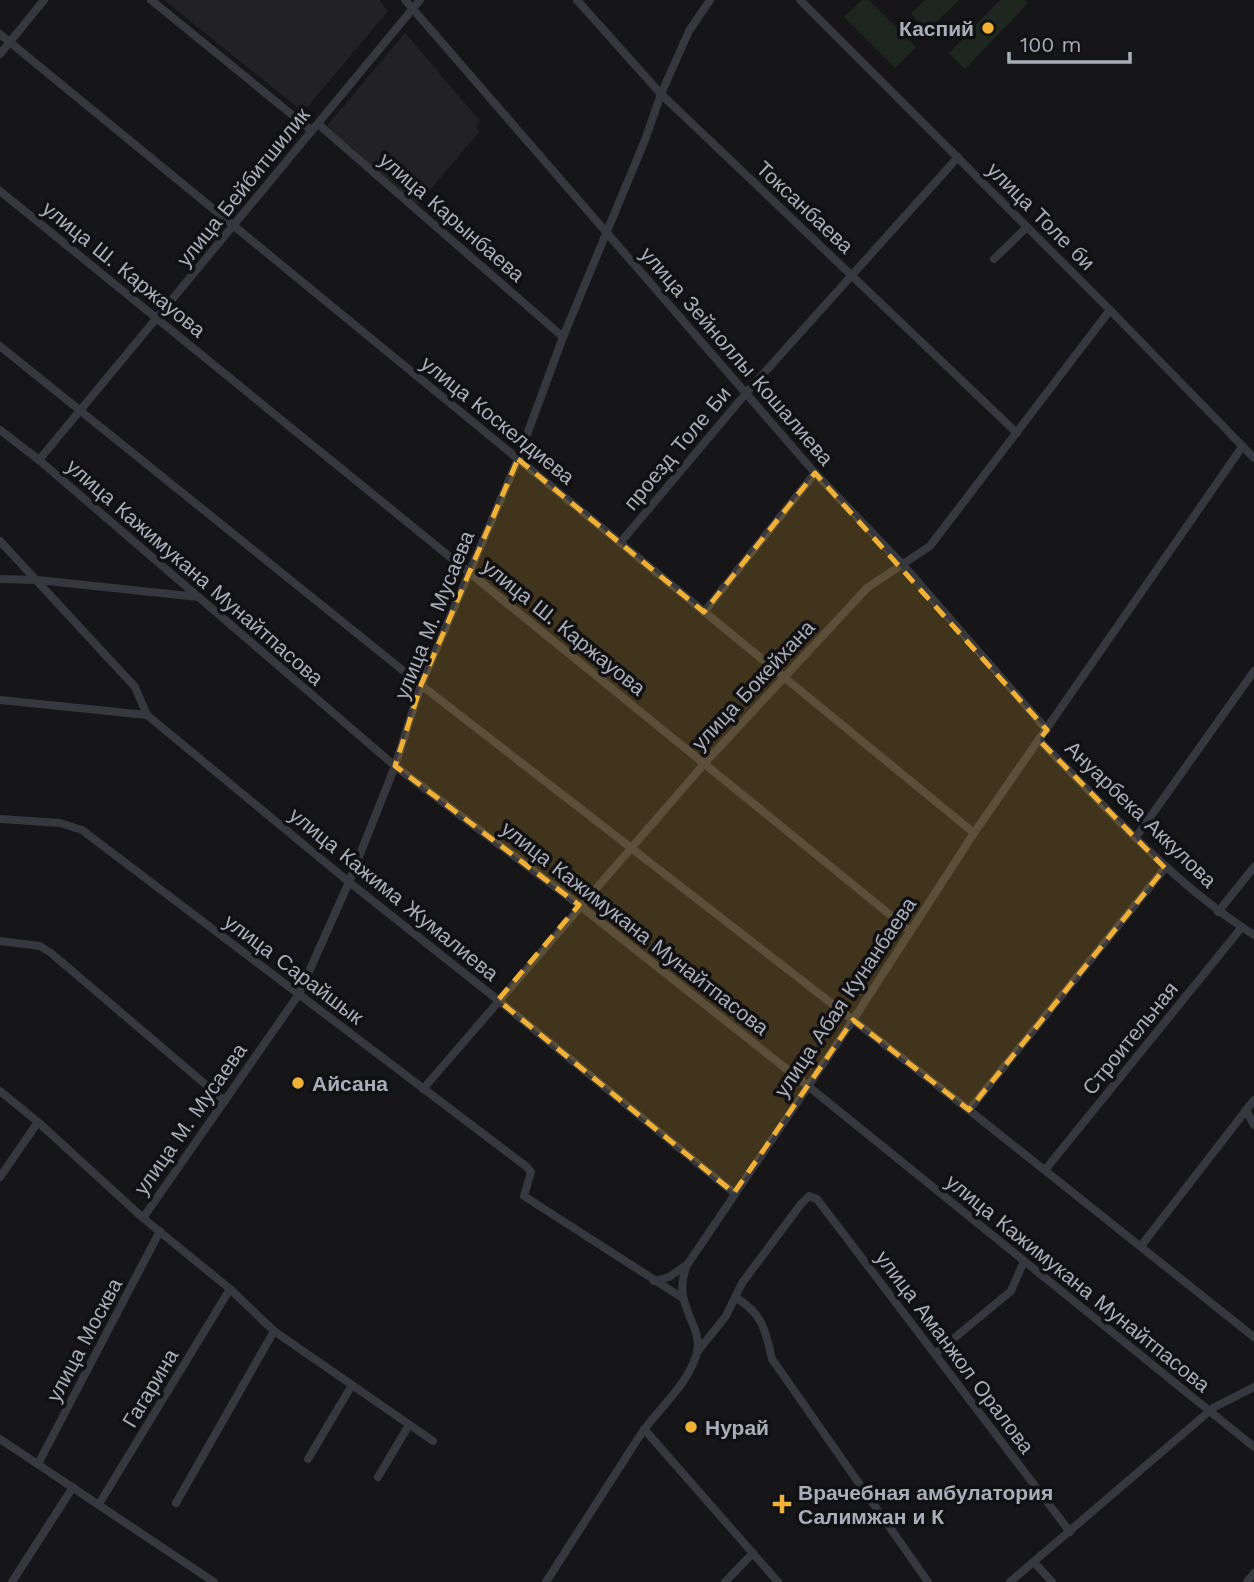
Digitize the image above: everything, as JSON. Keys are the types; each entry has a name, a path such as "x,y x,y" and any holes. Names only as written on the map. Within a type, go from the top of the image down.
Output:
{"street":[{"path":"0,54 44,0"},
{"name":"улица Карынбаева","path":"151,0 315,127 563,337"},
{"name":"улица Зейноллы Кошалиева","path":"405,0 815,473 904,566 1047,730"},
{"name":"улица Бейбитшилик","path":"38,460 420,0"},
{"name":"Токсанбаева","path":"577,0 661,94 1017,433"},
{"name":"улица М. Мусаева","path":"142,1218 299,994 349,882 395,766 421,685 518,459 563,337 645,140 661,94 689,31 709,0"},
{"name":"улица Толе би","path":"800,0 1254,458"},
{"name":"улица Коскелдиева","path":"0,34 974,833"},
{"name":"проезд Толе Би","path":"620,543 747,392 958,157"},
{"name":"улица Ш. Каржауова","path":"0,191 910,931"},
{"path":"994,259 1027,227"},
{"name":"улица Бокейхана","path":"423,1089 579,905 704,764 867,588 904,566 930,546 1110,310"},
{"path":"0,346 421,685 969,1110 1254,1337"},
{"name":"улица Кажимукана Мунайтпасова","path":"0,430 395,766 579,905 1254,1447"},
{"name":"улица Абая Кунанбаева","path":"681,1297 681,1278 687,1265 734,1193 853,1020 974,833 1242,447"},
{"path":"704,612 815,473"},
{"path":"0,541 135,687 146,715 0,699"},
{"path":"0,579 38,580 198,597"},
{"path":"1136,837 1254,671"},
{"name":"улица Кажима Жумалиева","path":"146,715 734,1193"},
{"name":"Ануарбека Аккулова","path":"1039,740 1166,868 1218,912 1254,935"},
{"name":"улица Сарайшык","path":"0,819 61,822 82,830 527,1167 531,1178 524,1196 654,1281"},
{"path":"1218,912 1254,867"},
{"path":"969,1110 1166,868"},
{"name":"Строительная","path":"1045,1170 1242,927"},
{"path":"0,942 40,946 51,953 225,1101"},
{"path":"0,1091 38,1122 142,1218 230,1289 274,1331 433,1441"},
{"path":"1141,1246 1254,1100"},
{"path":"1246,1110 1254,1125"},
{"path":"0,1177 38,1122"},
{"name":"улица Аманжол Оралова","path":"735,1297 742,1283 809,1196 817,1199 1070,1532"},
{"name":"улица Москва","path":"38,1464 160,1231"},
{"path":"935,1354 1011,1291 1024,1261"},
{"path":"654,1281 669,1277 687,1265"},
{"path":"654,1281 681,1297 697,1336 697,1352"},
{"name":"Гагарина","path":"99,1504 230,1289"},
{"path":"546,1582 644,1429 679,1389 697,1352 726,1316 735,1297 751,1306 763,1322 772,1359 928,1582"},
{"path":"176,1503 274,1331"},
{"path":"308,1459 352,1385"},
{"path":"1010,1582 1209,1412 1254,1387"},
{"path":"378,1477 409,1425"},
{"path":"644,1429 778,1582"},
{"path":"0,1439 214,1582"},
{"path":"12,1582 73,1488"},
{"path":"726,1582 752,1553"},
{"path":"1034,1562 1052,1582"},
{"path":"1247,1582 1254,1573"},
{"path":"197,1582 203,1574"}],"highlighted area":[{"path":"518,459 704,612 815,473 1047,730 1039,740 1165,868 969,1110 853,1020 734,1193 498,1000 579,905 395,766 421,685"}],"shaded area":[{"path":"164,0 379,0 388,11 303,112"},
{"path":"862,0 869,0 916,47 895,68 844,17"},
{"path":"925,0 959,0 927,31 911,14"},
{"name":"Каспий","path":"1000,0 1024,0 1028,3 965,69 949,53"},
{"path":"405,33 480,121 476,127 480,131 417,205 327,126"}],"place":[{"name":"Каспий","path":"988,28"},
{"name":"Айсана","path":"298,1083"},
{"name":"Нурай","path":"691,1427"},
{"name":"Врачебная амбулатория Салимжан и К","path":"782,1504"}]}
